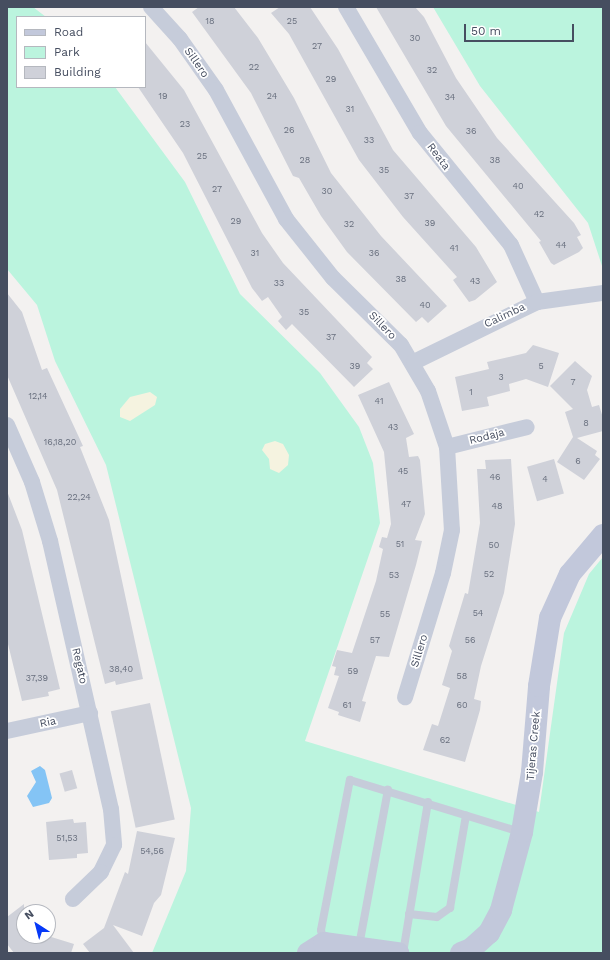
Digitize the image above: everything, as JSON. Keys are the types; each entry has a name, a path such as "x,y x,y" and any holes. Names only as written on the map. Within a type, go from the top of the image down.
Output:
{"street":[{"name":"Sillero","path":"151,7 180,39 216,90 286,219 333,278 379,320 414,362 428,391 447,447 452,530 443,573 405,697"},
{"name":"Reata","path":"346,7 420,133 511,245 537,302"},
{"name":"Calimba","path":"414,362 537,302 603,293"},
{"name":"Regato","path":"7,425 32,482 50,541 111,809 114,845 101,872 73,899"},
{"name":"Rodaja","path":"447,447 527,427"},
{"name":"Tijeras Creek","path":"461,953 471,949 489,932 501,910 522,832 550,618 570,574 603,535"},
{"name":"Ria","path":"7,731 90,713"},
{"path":"316,948 359,946 398,953"}],"lane":[{"path":"316,948 321,930 350,780 428,802 522,832"},
{"path":"359,946 388,790"},
{"path":"403,953 428,802"},
{"path":"409,914 437,917 450,908 466,814"}],"green space":[{"path":"7,7 33,7 45,16 16,16 16,88 116,88 185,182 240,294 320,373 359,427 373,463 380,523 305,741 539,812 564,633 589,574 603,557 603,953 152,953 186,871 191,808 106,465 55,361 37,305 7,269"},
{"path":"433,7 603,7 603,269 588,223 480,86"}],"sand":[{"path":"150,392 157,397 155,405 130,421 120,417 120,409 130,397"},
{"path":"275,441 283,444 289,455 288,465 279,473 270,469 269,459 262,450 265,444"}],"water":[{"path":"40,766 45,770 52,798 49,803 33,807 27,796 36,782 31,771"}],"building":[{"path":"199,7 234,7 258,38 294,98 331,173 381,236 447,306 428,323 422,317 416,322 347,252 321,216 299,178 293,176 251,93 192,12"},
{"path":"280,7 310,7 338,49 393,150 476,247 497,282 475,300 469,302 453,280 457,277 403,217 359,160 289,34 271,13"},
{"path":"376,7 415,7 424,17 456,78 497,138 574,223 581,235 577,237 583,248 579,252 554,265 551,263 539,242 541,241 446,126"},
{"path":"146,43 184,90 262,233 283,263 372,357 367,363 373,369 354,387 292,324 286,330 278,321 282,317 268,297 262,301 252,288 183,153 139,88 146,88"},
{"path":"7,293 22,312 42,370 47,368 83,446 80,447 109,520 143,679 116,685 115,681 105,684 57,490 7,375"},
{"path":"533,345 559,353 548,387 526,379 509,384 510,391 487,397 489,406 462,411 455,377 489,369 487,362 526,353"},
{"path":"575,361 592,376 587,390 592,407 599,405 603,418 603,431 577,438 597,451 595,455 600,459 584,480 557,462 573,437 565,412 573,409 550,386"},
{"path":"389,382 414,434 406,438 409,457 418,456 420,460 425,514 415,540 422,541 416,565 389,657 376,656 362,701 366,702 360,722 338,715 339,712 328,708 339,676 334,675 336,667 332,666 337,650 352,653 376,581 383,549 379,547 382,537 387,538 391,524 384,452 358,395"},
{"path":"511,459 515,524 504,593 481,666 474,699 481,701 480,710 465,762 423,750 432,724 438,726 450,688 442,685 452,651 449,646 465,593 468,594 480,523 477,469 486,469 485,460"},
{"path":"554,459 564,494 537,501 527,467"},
{"path":"7,491 22,530 60,689 48,692 49,696 22,701 7,640"},
{"path":"150,703 175,819 136,828 111,711"},
{"path":"72,770 77,788 65,792 60,774"},
{"path":"73,819 74,823 86,822 88,853 77,854 77,858 49,860 46,822"},
{"path":"137,831 175,838 161,895 154,903 142,936 113,925 134,953 90,953 83,944 104,928 125,872 128,874"},
{"path":"16,910 16,944 56,944 56,938 74,944 71,953 14,953 7,944 7,917"}]}
